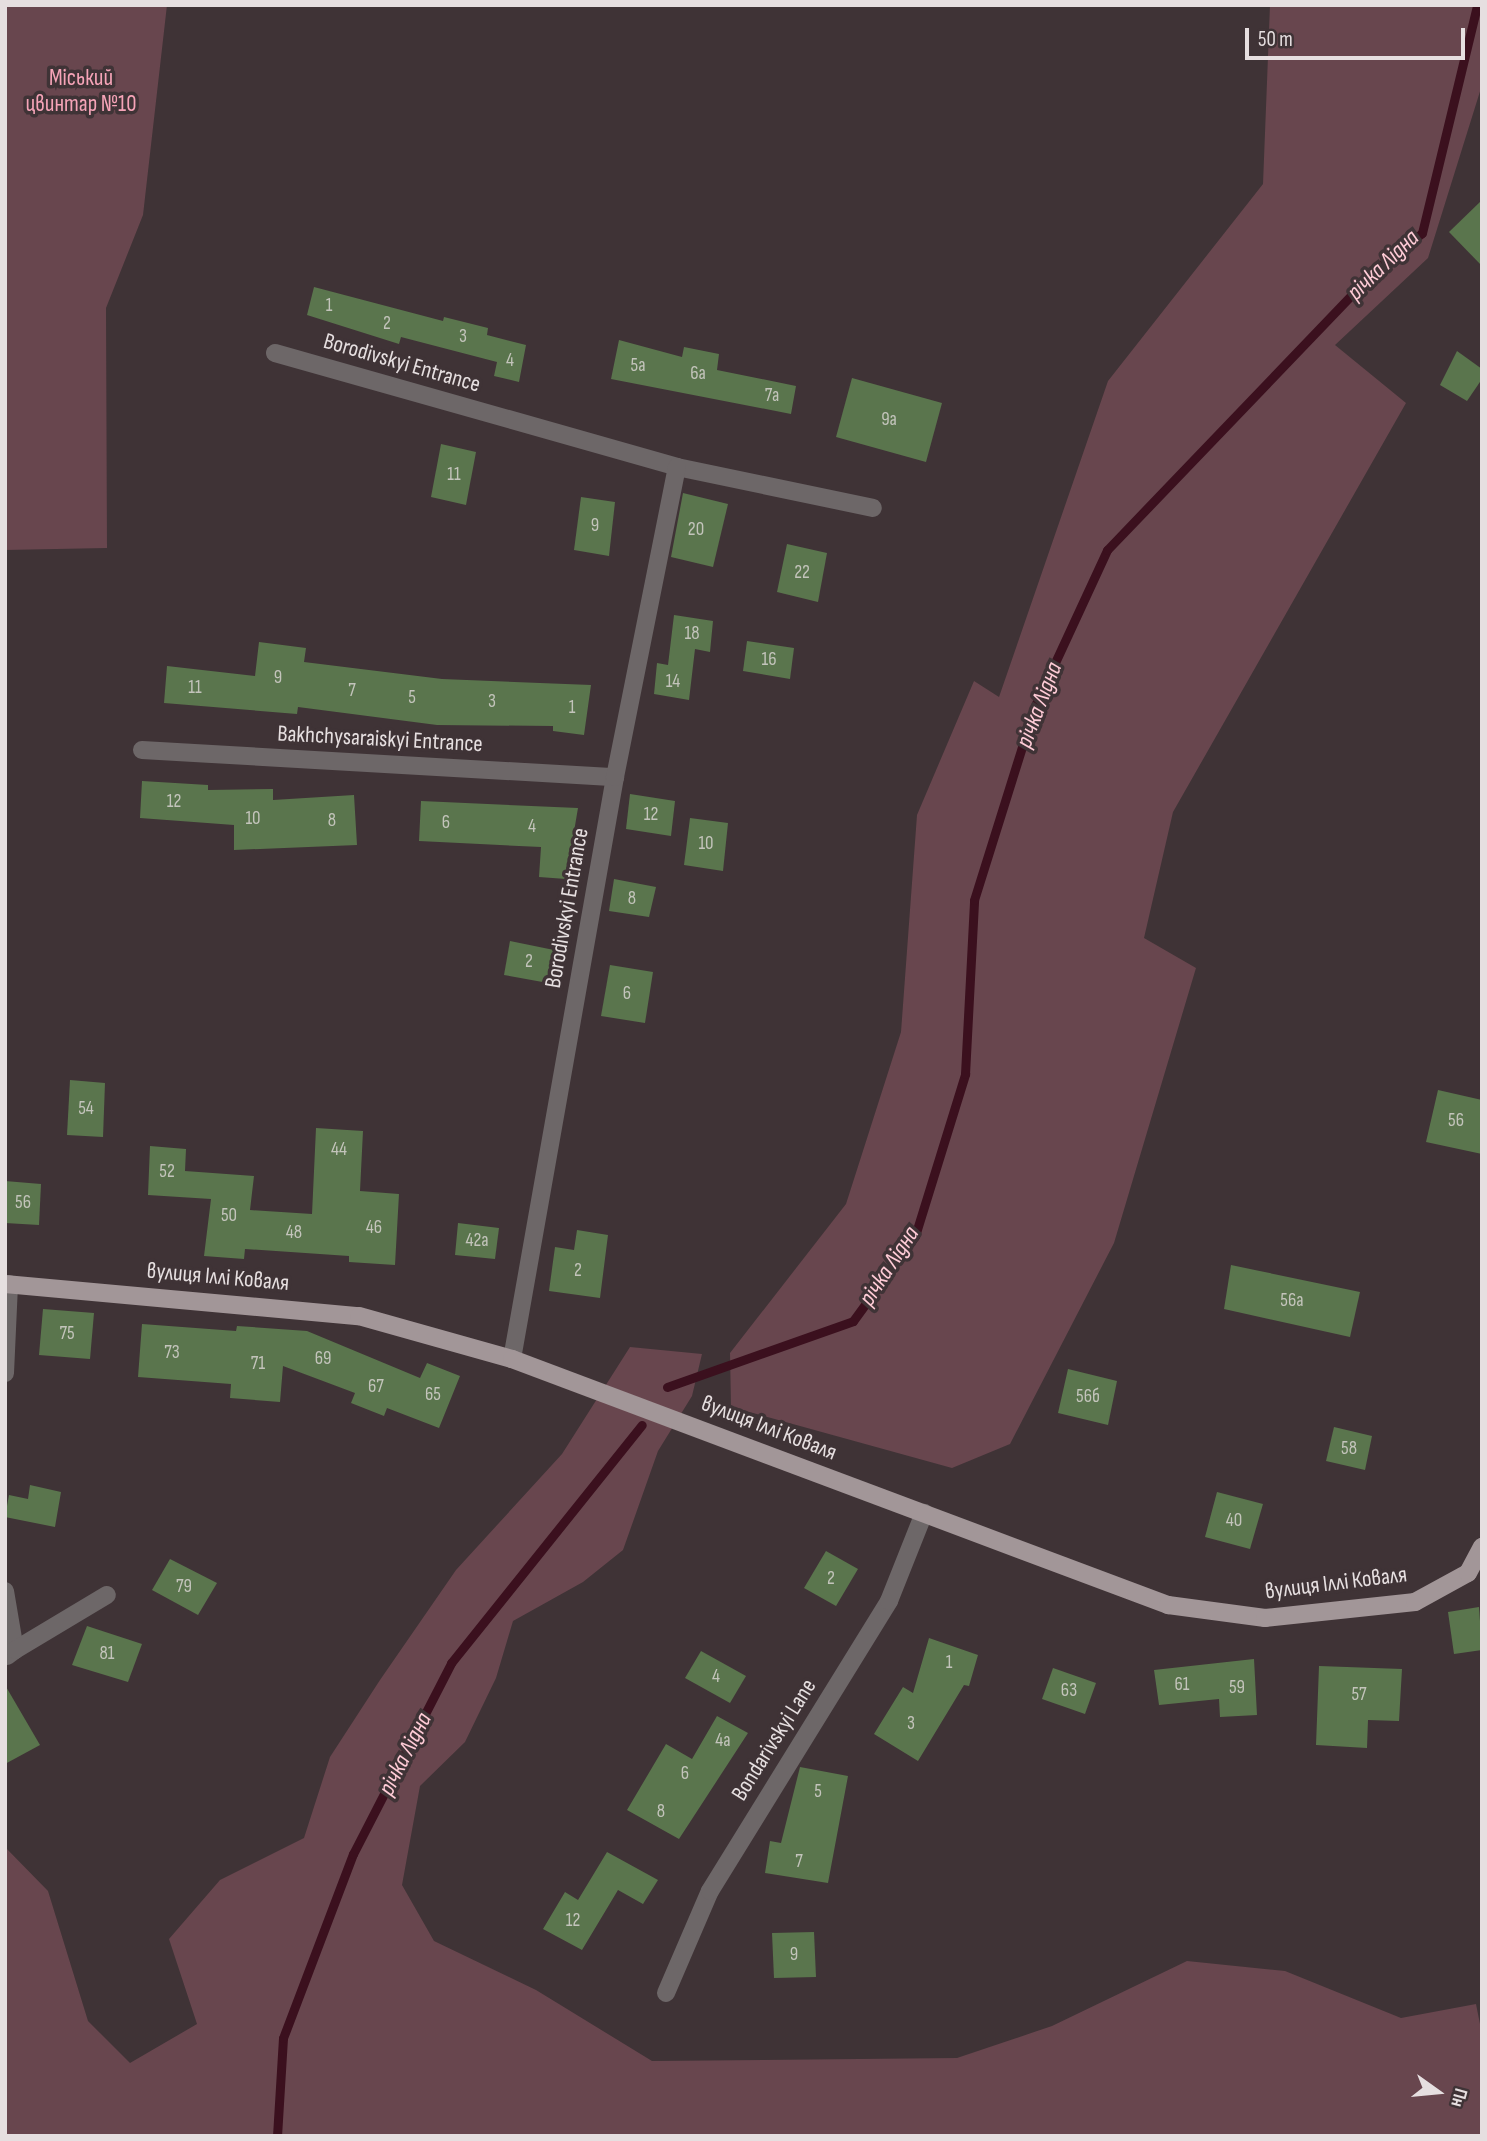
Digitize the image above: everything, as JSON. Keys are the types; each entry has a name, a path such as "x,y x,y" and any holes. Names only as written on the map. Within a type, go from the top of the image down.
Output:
{"main road":[{"name":"вулиця Іллі Коваля","path":"7,1284 359,1316 512,1359 1168,1605 1265,1618 1415,1602 1468,1573 1482,1547"}],"street":[{"name":"Borodivskyi Entrance","path":"275,353 677,467 873,508"},
{"name":"Borodivskyi Entrance","path":"512,1359 615,777 677,467"},
{"name":"Bakhchysaraiskyi Entrance","path":"142,750 615,777"},
{"name":"вулиця Іллі Коваля","path":"5,1373 7,1284"},
{"name":"Bondarivskyi Lane","path":"666,1993 709,1892 889,1601 924,1513"},
{"path":"5,1591 10,1653 107,1595"}],"green space":[{"name":"Міський цвинтар №10","path":"5,5 167,5 143,215 106,308 107,548 5,550"},
{"path":"1270,5 1482,5 1482,85 1428,258 1335,345 1406,403 1173,812 1144,938 1196,968 1114,1243 1010,1444 952,1468 731,1407 730,1353 846,1204 901,1032 917,815 974,681 999,697 1108,381 1263,184"},
{"path":"630,1347 702,1354 692,1396 658,1451 623,1550 583,1582 513,1621 496,1678 465,1742 420,1786 402,1885 434,1941 536,1990 652,2061 957,2058 1052,2026 1187,1961 1285,1971 1401,2018 1476,2004 1482,2034 1482,2136 5,2136 5,1847 48,1891 88,2021 130,2063 197,2024 169,1939 220,1880 304,1838 330,1757 380,1680 456,1570 562,1454"}],"building":[{"path":"1482,200 1482,266 1449,232"},
{"path":"314,287 443,321 444,317 488,328 487,335 526,345 519,382 494,376 497,362 401,337 399,344 307,315"},
{"path":"619,340 682,357 684,347 719,354 717,370 796,386 791,414 611,379"},
{"path":"1457,351 1482,369 1482,379 1467,401 1440,385"},
{"path":"852,378 942,403 926,462 836,437"},
{"path":"441,444 476,452 466,505 431,497"},
{"path":"683,493 728,504 713,567 671,557"},
{"path":"581,497 615,502 609,556 574,550"},
{"path":"787,544 827,553 818,602 777,592"},
{"path":"674,615 713,621 710,652 695,649 689,700 654,694 657,663 668,665"},
{"path":"747,641 794,648 790,679 743,671"},
{"path":"259,642 306,648 304,662 442,679 591,685 584,735 553,731 553,726 437,725 298,707 297,714 164,703 167,666 255,676"},
{"path":"142,781 208,785 208,790 273,789 273,800 354,795 357,845 234,850 234,825 140,818"},
{"path":"630,794 675,801 671,836 626,829"},
{"path":"421,801 578,808 566,879 539,877 541,847 419,841"},
{"path":"690,818 728,823 723,871 684,865"},
{"path":"614,879 656,887 649,917 609,911"},
{"path":"510,941 554,950 548,983 504,975"},
{"path":"610,965 653,972 645,1023 601,1016"},
{"path":"70,1080 105,1083 103,1137 67,1135"},
{"path":"1438,1090 1482,1100 1482,1154 1426,1142"},
{"path":"316,1128 363,1131 360,1191 399,1194 395,1265 349,1262 349,1256 245,1249 244,1259 204,1256 211,1199 148,1195 150,1146 186,1149 185,1171 254,1176 250,1210 312,1214"},
{"path":"5,1181 41,1184 39,1225 5,1223"},
{"path":"458,1223 499,1228 495,1259 455,1255"},
{"path":"577,1230 608,1235 600,1298 549,1291 555,1247 574,1250"},
{"path":"1231,1265 1360,1292 1350,1337 1224,1309"},
{"path":"43,1309 94,1313 90,1359 39,1355"},
{"path":"142,1324 236,1331 237,1326 307,1331 420,1378 427,1363 460,1376 439,1428 387,1408 384,1416 351,1403 355,1393 283,1366 280,1402 230,1398 231,1384 138,1377"},
{"path":"1068,1369 1117,1381 1108,1425 1058,1413"},
{"path":"1334,1427 1372,1436 1365,1470 1326,1461"},
{"path":"30,1485 61,1492 55,1527 5,1517 9,1495 28,1499"},
{"path":"1217,1492 1263,1504 1250,1549 1205,1537"},
{"path":"826,1551 858,1569 836,1606 804,1588"},
{"path":"170,1559 217,1583 198,1615 152,1590"},
{"path":"1479,1607 1482,1650 1454,1654 1448,1612"},
{"path":"87,1626 142,1644 128,1682 72,1665"},
{"path":"929,1638 978,1655 969,1686 964,1685 918,1761 874,1734 903,1687 913,1693"},
{"path":"701,1651 746,1676 730,1703 685,1678"},
{"path":"1254,1659 1257,1715 1220,1717 1219,1699 1159,1705 1154,1670"},
{"path":"1319,1666 1402,1669 1399,1721 1368,1720 1367,1748 1316,1745"},
{"path":"1053,1668 1096,1683 1085,1714 1042,1699"},
{"path":"5,1685 40,1745 5,1764"},
{"path":"717,1716 748,1733 679,1839 627,1810 666,1744 692,1759"},
{"path":"800,1767 848,1776 828,1883 765,1873 770,1841 781,1843"},
{"path":"607,1852 658,1880 643,1904 618,1890 582,1950 543,1929 565,1892 578,1900"},
{"path":"814,1932 816,1977 774,1978 772,1933"}],"waterway":[{"name":"річка Лідна","path":"667,1387 853,1321 915,1236 965,1074 974,900 1034,708 1107,550 1376,269 1422,233 1477,5"},
{"name":"річка Лідна","path":"277,2136 283,2038 353,1854 451,1663 642,1425"}]}
